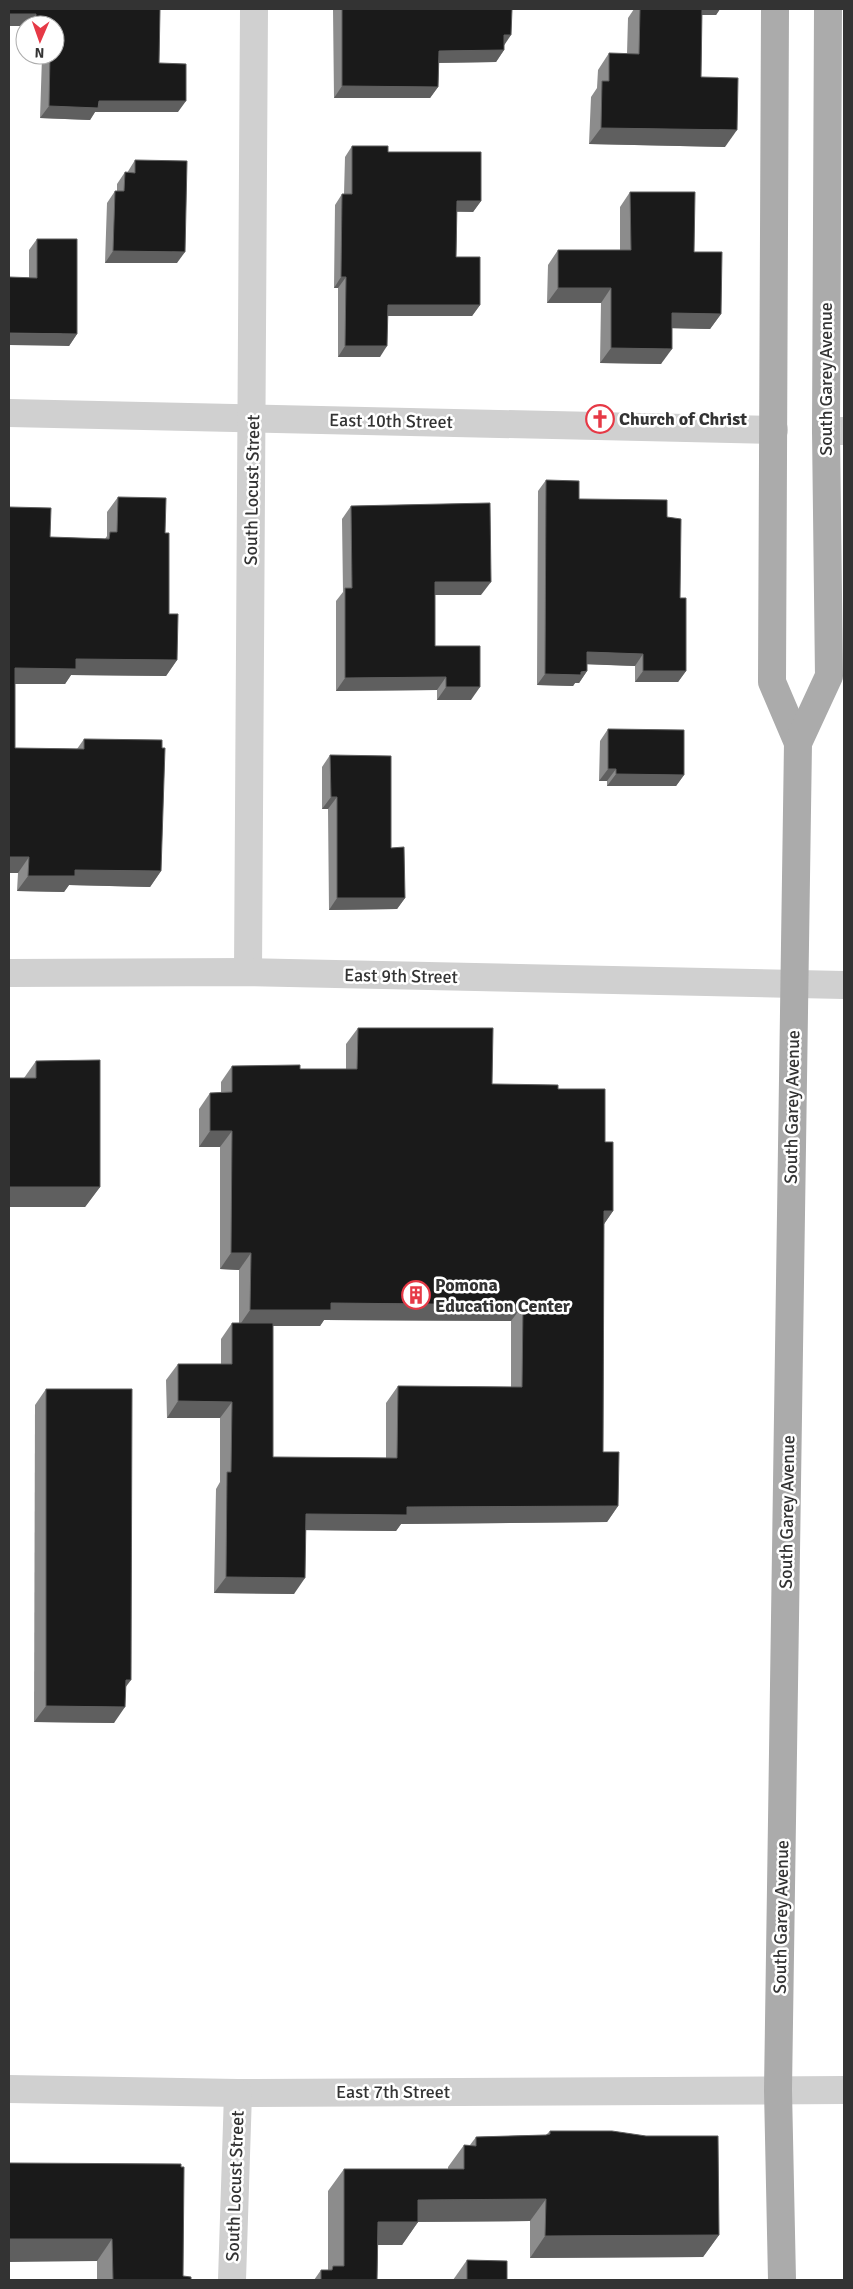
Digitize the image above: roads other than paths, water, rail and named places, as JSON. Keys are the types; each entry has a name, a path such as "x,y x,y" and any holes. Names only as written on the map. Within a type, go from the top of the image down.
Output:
{"main road":[{"name":"South Garey Avenue","path":"775,9 772,682 798,743"},
{"name":"South Garey Avenue","path":"782,2280 778,2090 798,743 829,676 835,431 828,9"}],"street":[{"name":"South Locust Street","path":"248,972 248,691 253,418 254,9"},
{"name":"East 10th Street","path":"9,414 774,430"},
{"name":"East 9th Street","path":"9,973 248,972 794,986 844,985"},
{"name":"East 7th Street","path":"9,2090 238,2093 844,2090"},
{"name":"South Locust Street","path":"232,2280 238,2093"}],"place":[{"name":"Church of Christ","path":"600,419"},
{"name":"Pomona Education Center","path":"416,1295"}]}
